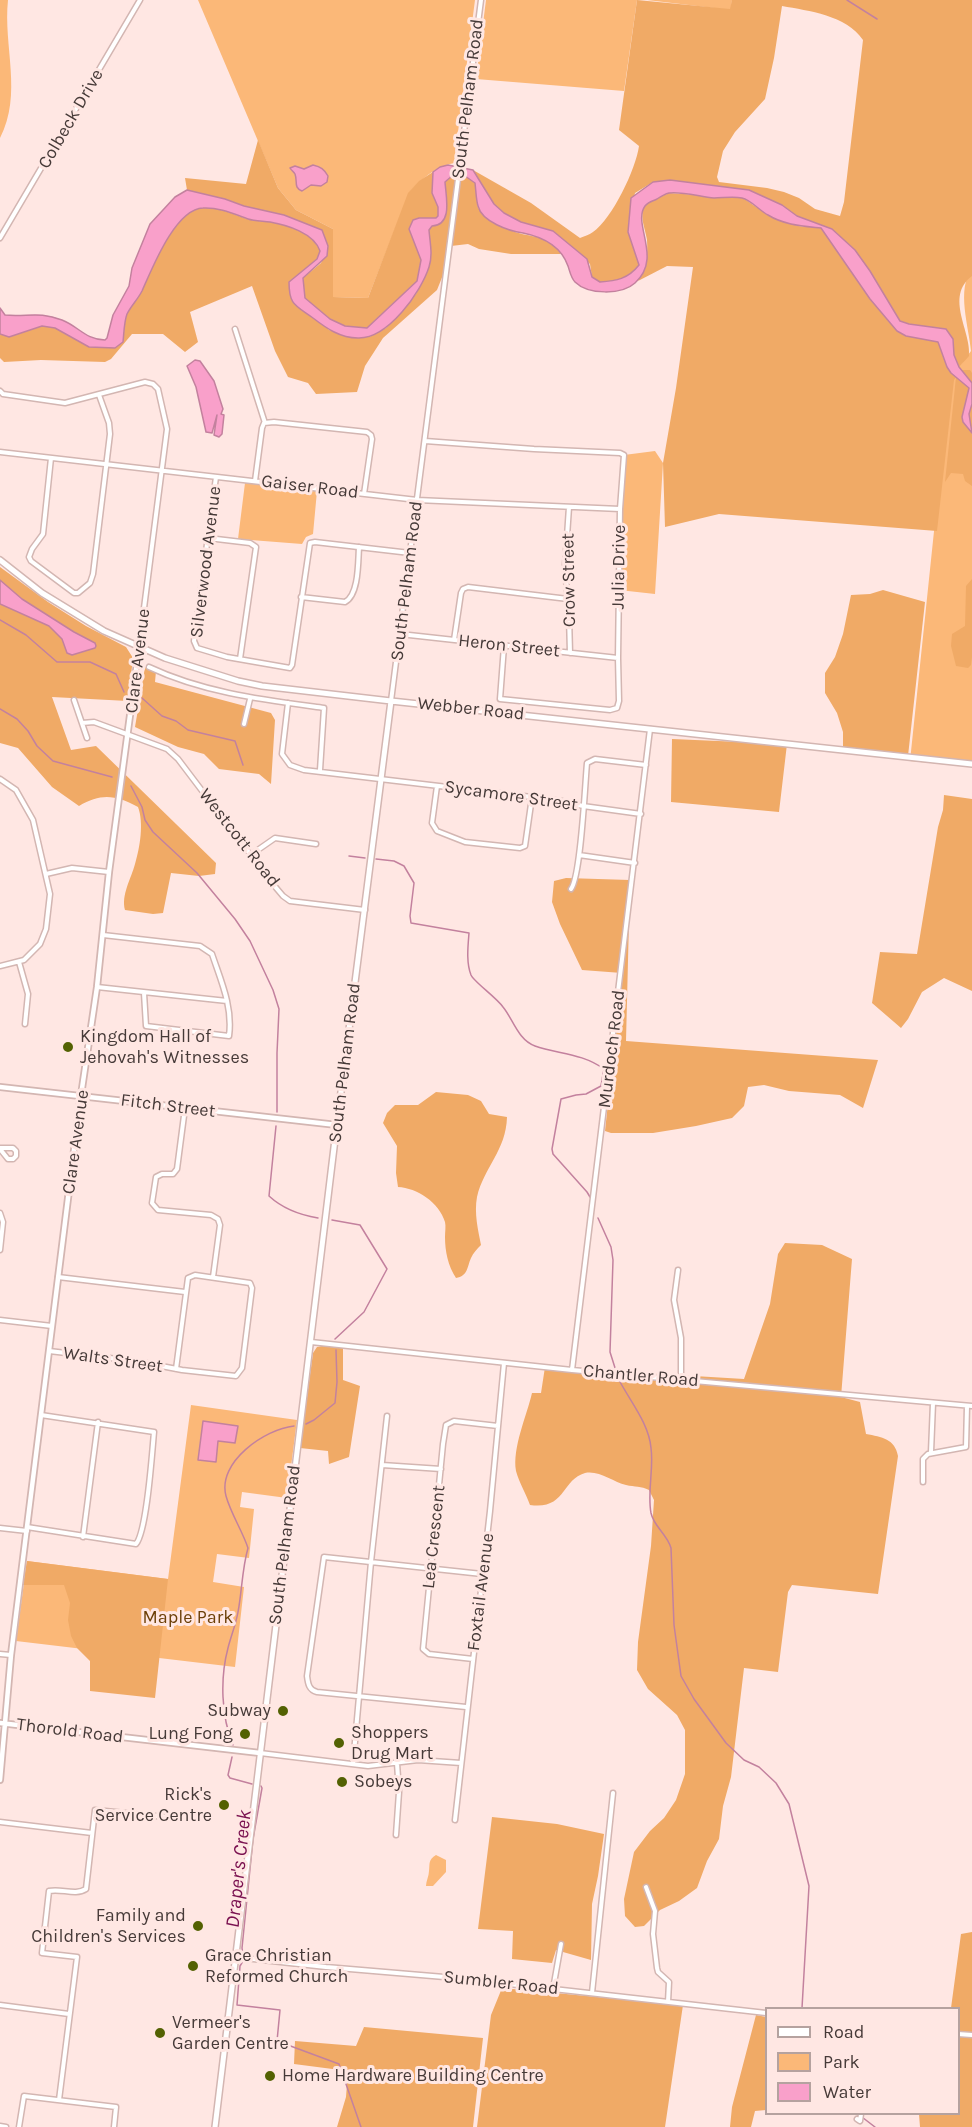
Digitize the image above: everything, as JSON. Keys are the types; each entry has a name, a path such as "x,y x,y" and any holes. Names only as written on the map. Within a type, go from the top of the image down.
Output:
{"main road":[{"name":"Webber Road","path":"0,560 36,589 79,617 139,648 238,681 262,686 391,701 972,764"},
{"name":"South Pelham Road","path":"214,2127 391,701"}],"street":[{"name":"Colbeck Drive","path":"0,238 140,0"},
{"name":"South Pelham Road","path":"391,701 481,0"},
{"path":"235,329 265,423 262,428 255,481"},
{"name":"Clare Avenue","path":"0,1780 2,1723 167,429 155,386 145,382 99,395"},
{"path":"0,391 3,394 66,403 99,395 110,428 93,574 90,583 78,593 74,593 31,561 29,557 29,553 43,534 51,458"},
{"path":"265,423 367,432 372,438 364,494"},
{"name":"Julia Drive","path":"425,441 624,455 620,509 619,701 617,708 610,710 500,699 504,646"},
{"name":"Gaiser Road","path":"0,452 417,500 620,509"},
{"name":"Silverwood Avenue","path":"216,477 194,645 201,649 240,659 291,667 309,543 410,553"},
{"name":"Crow Street","path":"569,507 565,566 570,652"},
{"path":"208,538 250,543 256,547 240,659"},
{"path":"301,597 345,602 351,599 354,592 359,547"},
{"path":"454,640 461,593 468,587 568,599"},
{"name":"Heron Street","path":"400,634 618,658"},
{"path":"149,667 169,676 250,699 324,708 320,770"},
{"path":"244,724 250,699"},
{"path":"74,700 87,738"},
{"name":"Sycamore Street","path":"288,703 282,754 290,765 304,770 532,797 641,814"},
{"name":"Westcott Road","path":"82,723 94,722 128,734 167,750 178,759 283,896 290,901 365,910"},
{"name":"Murdoch Road","path":"572,1370 651,728"},
{"path":"571,889 575,884 579,855 587,763 596,759 646,765"},
{"path":"0,779 16,790 29,812 36,830 50,894 46,929 36,950 19,962 0,966"},
{"path":"436,786 432,823 434,827 437,831 465,842 520,848 525,846 532,797"},
{"path":"252,855 274,838 316,844"},
{"path":"579,855 635,863"},
{"path":"46,874 72,868 109,872"},
{"path":"103,935 200,946 212,954 231,1018 228,1036 147,1026 144,993"},
{"path":"19,962 28,994 25,1024"},
{"path":"97,987 227,1001"},
{"name":"Fitch Street","path":"0,1087 337,1125"},
{"path":"185,1108 177,1169 172,1174 156,1175 152,1202 153,1208 158,1210 211,1215 218,1219 220,1225 213,1278"},
{"path":"0,1214 3,1222 0,1250"},
{"path":"678,1270 674,1300 681,1338 681,1380"},
{"name":"Walts Street","path":"50,1351 135,1360 176,1369 238,1377 242,1368 252,1283 188,1275 176,1369"},
{"path":"58,1277 185,1292"},
{"path":"0,1320 52,1326"},
{"name":"Chantler Road","path":"311,1342 572,1370 970,1406"},
{"name":"Foxtail Avenue","path":"455,1820 504,1363"},
{"path":"931,1452 933,1403"},
{"path":"923,1482 923,1459 931,1452 966,1447 970,1406"},
{"path":"0,1528 27,1529 136,1544 140,1536 149,1486 154,1432 41,1415"},
{"path":"353,1764 387,1416"},
{"name":"Lea Crescent","path":"473,1659 429,1654 423,1649 444,1431 449,1423 454,1421 498,1425"},
{"path":"83,1537 98,1422"},
{"path":"382,1465 441,1469"},
{"path":"466,1707 392,1698 360,1698 313,1691 308,1685 307,1676 324,1557 482,1574"},
{"path":"0,1653 11,1655"},
{"name":"Thorold Road","path":"2,1723 353,1764 376,1766 418,1760 461,1763"},
{"path":"396,1835 399,1792 397,1763"},
{"path":"592,1993 613,1793"},
{"path":"59,2100 77,1957 42,1953 49,1891 80,1893 86,1889 95,1810 165,1817"},
{"path":"0,1822 92,1833"},
{"path":"646,1887 655,1911 653,1934 657,1968 658,1972 669,1982 668,2002"},
{"path":"552,1989 561,1944"},
{"name":"Sumbler Road","path":"235,1957 765,2013"},
{"path":"0,2005 69,2014"},
{"path":"19,2127 24,2096 116,2107 114,2127"},
{"path":"857,2119 860,2121 861,2115"},
{"path":"0,2126 6,2127"}],"green space":[{"path":"0,0 8,0 11,87 7,121 0,138"},
{"path":"198,0 475,0 454,163 429,174 409,193 368,298 333,297 333,229 296,210 278,188"},
{"path":"486,0 637,0 624,91 476,79"},
{"path":"647,0 732,0 731,10"},
{"path":"972,269 972,767 910,761 950,378 971,351 964,297 967,277"},
{"path":"655,451 663,463 655,594 619,590 620,509 624,455"},
{"path":"245,483 317,491 313,534 306,537 302,544 238,539"},
{"name":"Maple Park","path":"191,1405 297,1420 287,1498 242,1492 240,1507 254,1509 249,1558 217,1554 213,1582 244,1587 235,1667 16,1641 27,1561 168,1579"},
{"path":"436,1855 446,1860 446,1872 433,1886 426,1886 430,1862"}],"shaded area":[{"path":"637,0 730,9 732,0 972,0 972,276 964,284 960,294 961,315 969,356 959,367 954,355 953,339 900,321 855,250 832,229 797,216 782,205 749,190 653,182 635,193 628,226 639,265 631,273 621,278 600,282 592,277 590,264 553,231 521,222 504,213 494,204 473,170 531,203 580,238 593,232 608,216 622,193 637,156 639,146 619,130","holes":["782,6 815,12 837,20 847,25 863,40 844,202 840,216 815,209 799,198 784,192 719,182 717,177 723,151 735,132 765,99"]},
{"path":"258,140 278,188 296,210 333,229 333,297 368,298 408,193 419,181 433,172 432,193 438,207 438,216 419,218 410,229 421,260 417,281 367,328 345,326 330,319 305,298 303,278 321,263 328,246 284,215 187,190 185,178 246,184"},
{"path":"453,175 465,176 475,183 478,208 505,228 546,240 561,254 511,254 479,249 468,244 451,246 449,260 437,290 383,338 365,366 357,392 316,394 308,383 288,377 275,351 252,286 190,312 198,342 185,352 163,334 132,334 111,359 105,362 41,360 4,362 0,358 0,334 9,337 42,326 55,328 89,347 123,341 127,314 142,291 158,255 183,218 203,208 220,210 250,220 284,225 306,234 321,250 317,259 289,282 329,330 369,337 386,328 416,294 431,255 429,230 443,221 446,216 445,182"},
{"path":"669,193 743,198 768,215 798,226 821,228 870,299 897,331 906,336 938,342 947,367 956,377 937,531 719,514 665,527 663,463 693,267 667,266 638,281 645,267 647,256 647,240 642,216 644,207 647,203"},
{"path":"962,370 970,370 972,373 972,486 965,481 963,474 951,473 945,482 956,377"},
{"path":"0,567 48,602 126,647 133,658 128,701 52,697 71,750 96,746 216,863 215,874 199,876 171,873 163,913 125,910 125,893 140,843 141,820 138,807 123,800 108,797 94,799 79,806 52,787 18,748 0,743"},
{"path":"972,579 972,657 968,668 956,666 951,646 952,634 965,626 966,586"},
{"path":"883,590 925,602 908,756 843,748 843,732 837,713 825,693 825,673 835,657 843,634 851,595 870,594"},
{"path":"145,667 156,671 155,682 271,713 275,720 271,784 259,774 219,769 204,754 178,747 135,727"},
{"path":"672,739 787,744 779,812 671,802"},
{"path":"944,795 972,799 972,991 944,978 922,992 901,1028 872,1003 880,952 917,954"},
{"path":"566,878 630,880 626,1041 878,1060 863,1108 840,1095 789,1091 764,1085 748,1087 744,1106 732,1118 653,1133 605,1131 622,973 582,970 552,902 554,881"},
{"path":"436,1092 468,1095 481,1101 489,1114 507,1117 503,1140 484,1177 477,1197 476,1215 481,1245 472,1256 465,1273 456,1278 448,1258 442,1215 433,1202 420,1193 398,1187 397,1146 383,1123 387,1113 395,1105 418,1105"},
{"path":"785,1243 822,1245 852,1259 841,1397 860,1402 866,1434 891,1442 898,1456 878,1594 792,1585 788,1592 778,1672 744,1668 731,1777 723,1806 719,1839 707,1861 697,1888 679,1901 660,1910 644,1926 635,1927 625,1916 624,1899 634,1852 650,1831 664,1818 676,1800 685,1774 685,1730 677,1715 648,1689 637,1670 654,1500 649,1490 621,1484 601,1475 585,1473 571,1482 557,1499 542,1505 530,1505 516,1471 518,1442 532,1393 541,1393 545,1367 744,1379 770,1304 778,1254"},
{"path":"317,1347 343,1348 343,1380 360,1386 349,1457 329,1464 328,1451 300,1448 313,1353"},
{"path":"27,1561 168,1579 155,1698 90,1691 90,1661 77,1648 71,1636 68,1620 70,1603 64,1585 23,1585"},
{"path":"492,1817 557,1824 604,1834 592,1904 591,1960 556,1950 552,1963 512,1959 513,1931 478,1929"},
{"path":"972,1932 972,2127 920,2127 919,2115 960,2115 960,2007 951,2007 961,1934"},
{"path":"502,1988 683,2005 665,2127 477,2127 491,2015"},
{"path":"756,2015 765,2017 765,2110 755,2111 751,2127 730,2127 732,2107"},
{"path":"364,2027 483,2038 473,2127 337,2127 346,2097 348,2071 294,2064 295,2041 356,2046"}],"water":[{"path":"313,165 325,172 328,176 327,182 321,186 311,185 302,191 298,188 295,174 290,168 295,166 304,169"},
{"path":"448,165 473,170 494,204 504,213 521,222 553,231 587,259 592,277 600,282 621,278 631,273 639,265 628,232 631,198 653,182 670,180 749,190 782,205 797,216 832,229 855,250 900,321 946,329 953,339 954,355 959,367 972,383 972,404 969,414 972,433 963,422 962,417 969,388 951,373 938,342 906,336 897,331 870,299 821,228 780,221 739,197 714,198 669,193 645,206 642,222 647,263 643,273 629,287 605,292 588,289 575,282 565,259 550,244 537,237 504,228 490,221 478,206 475,183 465,176 453,175 445,182 446,216 443,221 429,230 430,262 419,289 392,323 381,331 358,338 345,336 328,329 297,307 290,296 289,282 317,259 320,251 312,239 284,225 250,220 220,210 203,208 183,218 174,229 158,255 142,291 127,314 123,342 115,348 89,347 55,328 42,326 9,337 0,334 0,308 5,315 54,317 93,338 105,340 113,315 129,286 132,268 150,224 175,197 187,190 284,215 322,230 328,246 327,256 303,278 305,298 330,319 345,326 367,328 417,281 421,260 409,229 413,220 438,216 438,207 432,193 433,172"},
{"path":"195,360 200,361 214,381 223,409 222,434 219,437 214,435 217,415 212,433 206,432 196,387 187,366"},
{"path":"0,580 22,599 95,643 95,648 72,655 67,653 62,639 49,626 0,604"},
{"path":"203,1421 238,1426 235,1443 218,1441 216,1462 198,1460"}],"waterway":[{"path":"847,0 877,19"},
{"name":"Draper's Creek","path":"0,620 26,635 57,662 90,662 116,674 124,692"},
{"name":"Draper's Creek","path":"142,698 162,716 176,721 188,730 235,741 243,765"},
{"name":"Draper's Creek","path":"0,709 17,719 37,746 53,761 112,777"},
{"name":"Draper's Creek","path":"131,786 142,807 145,820 153,832 197,873 235,919 250,941 273,990 279,1009 277,1112"},
{"path":"349,856 365,858"},
{"name":"Draper's Creek","path":"376,859 394,861 404,866 414,883 411,923 469,933 468,959 471,975 500,1003 524,1039 535,1046 587,1060 604,1069 601,1086 586,1094 561,1099 552,1149 553,1154 590,1197"},
{"path":"276,1126 269,1196 292,1210 318,1218"},
{"name":"Draper's Creek","path":"598,1218 611,1247 613,1260 610,1352 616,1371"},
{"name":"Draper's Creek","path":"332,1220 360,1225 387,1269 364,1312 335,1339"},
{"name":"Draper's Creek","path":"306,1424 335,1403 336,1350"},
{"name":"Draper's Creek","path":"618,1378 643,1421 649,1439 652,1456 651,1513 671,1548 674,1625 681,1676 694,1699 726,1743 744,1760 759,1767 776,1783 789,1804 809,1886 802,2007"},
{"name":"Draper's Creek","path":"233,1745 226,1722 223,1684 225,1660 237,1616 248,1548 228,1503 225,1483 229,1471 246,1449 270,1433 294,1426"},
{"name":"Draper's Creek","path":"232,1757 228,1775 230,1778 252,1784"},
{"name":"Draper's Creek","path":"243,1954 253,1839 261,1786"},
{"name":"Draper's Creek","path":"243,1961 240,1966 237,2005 280,2010 277,2041 339,2064 361,2127"},
{"name":"Draper's Creek","path":"859,2115 875,2127"}],"place":[{"name":"Kingdom Hall of Jehovah's Witnesses","path":"68,1047"},
{"name":"Subway","path":"283,1711"},
{"name":"Lung Fong","path":"245,1734"},
{"name":"Shoppers Drug Mart","path":"339,1743"},
{"name":"Sobeys","path":"342,1782"},
{"name":"Rick's Service Centre","path":"224,1805"},
{"name":"Family and Children's Services","path":"198,1926"},
{"name":"Grace Christian Reformed Church","path":"193,1966"},
{"name":"Vermeer's Garden Centre","path":"160,2033"},
{"name":"Home Hardware Building Centre","path":"270,2076"}]}
